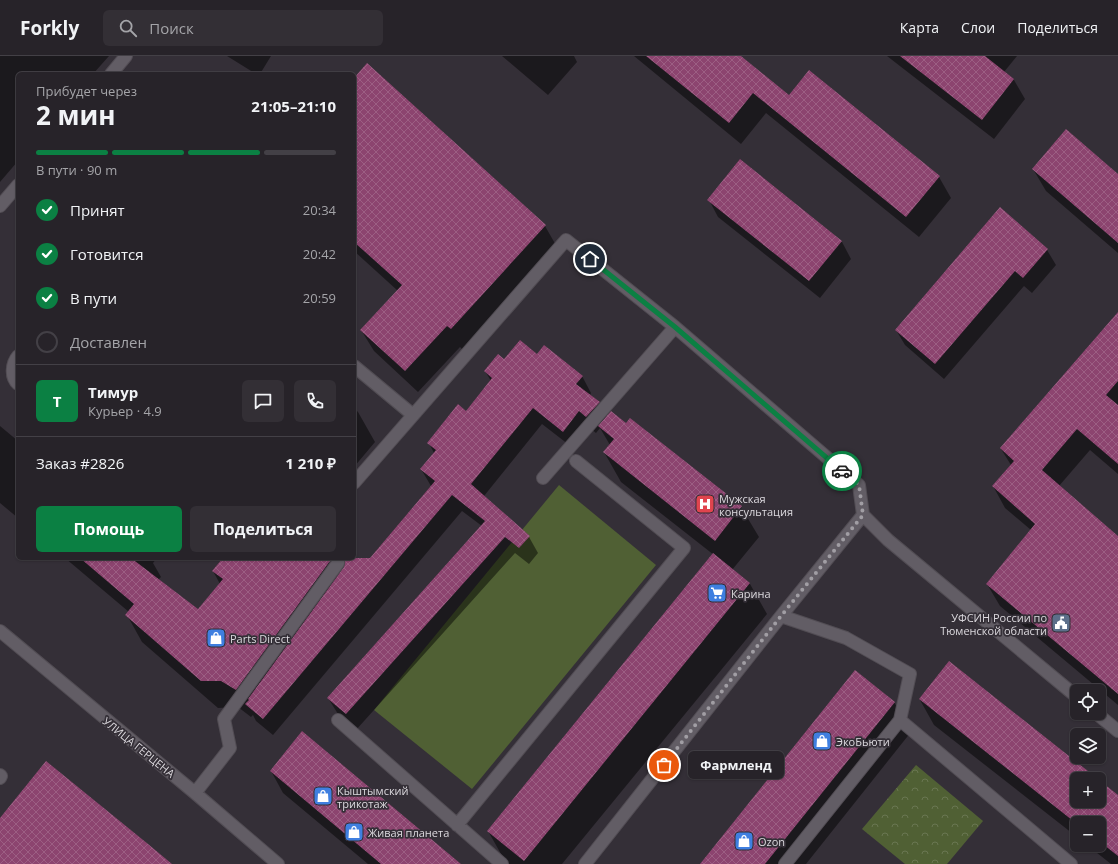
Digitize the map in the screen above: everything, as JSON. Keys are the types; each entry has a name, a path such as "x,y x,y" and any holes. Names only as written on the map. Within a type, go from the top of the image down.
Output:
{"street":[{"path":"113,72 126,56"},
{"path":"0,206 16,187"},
{"path":"356,481 566,240 675,327 859,485 863,515 888,540 1070,691"},
{"path":"543,478 675,327"},
{"path":"16,358 12,370 16,383"},
{"path":"356,368 413,416"},
{"path":"457,825 684,548 576,462"},
{"path":"585,864 781,616 863,515"},
{"path":"195,793 230,748 224,719 338,563 338,560"},
{"path":"781,616 846,638 910,674 900,720 785,864"},
{"name":"УЛИЦА ГЕРЦЕНА","path":"0,631 278,864"},
{"path":"338,720 502,864"},
{"path":"900,720 1071,864"},
{"path":"1105,720 1118,731"}],"green space":[{"path":"559,485 656,565 472,789 374,710"},
{"path":"916,765 983,821 947,864 905,864 862,829"}],"building":[{"path":"646,56 741,56 789,95 809,70 940,176 906,217 753,93 729,123"},
{"path":"900,56 985,56 1014,79 982,120"},
{"path":"367,63 546,225 451,329 447,326 405,371 360,330 402,285 356,244 356,76"},
{"path":"1066,129 1118,174 1118,243 1032,169"},
{"path":"740,159 842,241 809,281 707,200"},
{"path":"1000,207 1048,249 1023,278 1015,271 935,364 895,330"},
{"path":"1118,312 1118,381 1106,395 1118,405 1118,464 1077,429 1042,470 1118,536 1118,694 986,584 1035,524 992,486 1014,461 1000,448"},
{"path":"520,340 537,354 544,345 583,376 576,384 600,402 586,417 579,411 563,432 533,408 471,484 530,536 519,548 505,537 346,714 327,698 485,521 452,495 263,719 245,704 249,700 248,699 344,567 346,560 370,558 435,481 420,469 436,450 427,443 458,404 466,411 492,378 484,371 498,354 504,359"},
{"path":"611,411 626,423 630,418 742,506 715,541 603,452 614,439 598,426"},
{"path":"713,553 750,583 524,861 487,831"},
{"path":"82,560 134,560 198,609 223,579 212,571 221,560 330,560 236,690 221,681 201,681 125,615 134,604"},
{"path":"949,661 1070,757 1070,764 1079,764 1089,772 1070,772 1070,808 1106,808 1106,786 1118,795 1118,856 1106,847 1106,816 1070,816 1070,818 919,699"},
{"path":"855,670 895,702 765,864 700,864"},
{"path":"302,731 461,864 381,864 270,771"},
{"path":"46,761 172,864 0,864 0,818"}],"way so far":[{"path":"664,765 781,616 863,515 859,485 842,471"}],"place":[{"name":"Мужская консультация","path":"705,504"},
{"name":"Карина","path":"717,593"},
{"name":"УФСИН России по Тюменской области","path":"1061,623"},
{"name":"Parts Direct","path":"216,638"},
{"name":"ЭкоБьюти","path":"822,741"},
{"name":"Фармленд","path":"664,765"},
{"name":"Кыштымский трикотаж","path":"323,796"},
{"name":"Живая планета","path":"354,832"},
{"name":"Ozon","path":"744,841"}],"route":[{"path":"590,259 675,327 842,471"}]}
